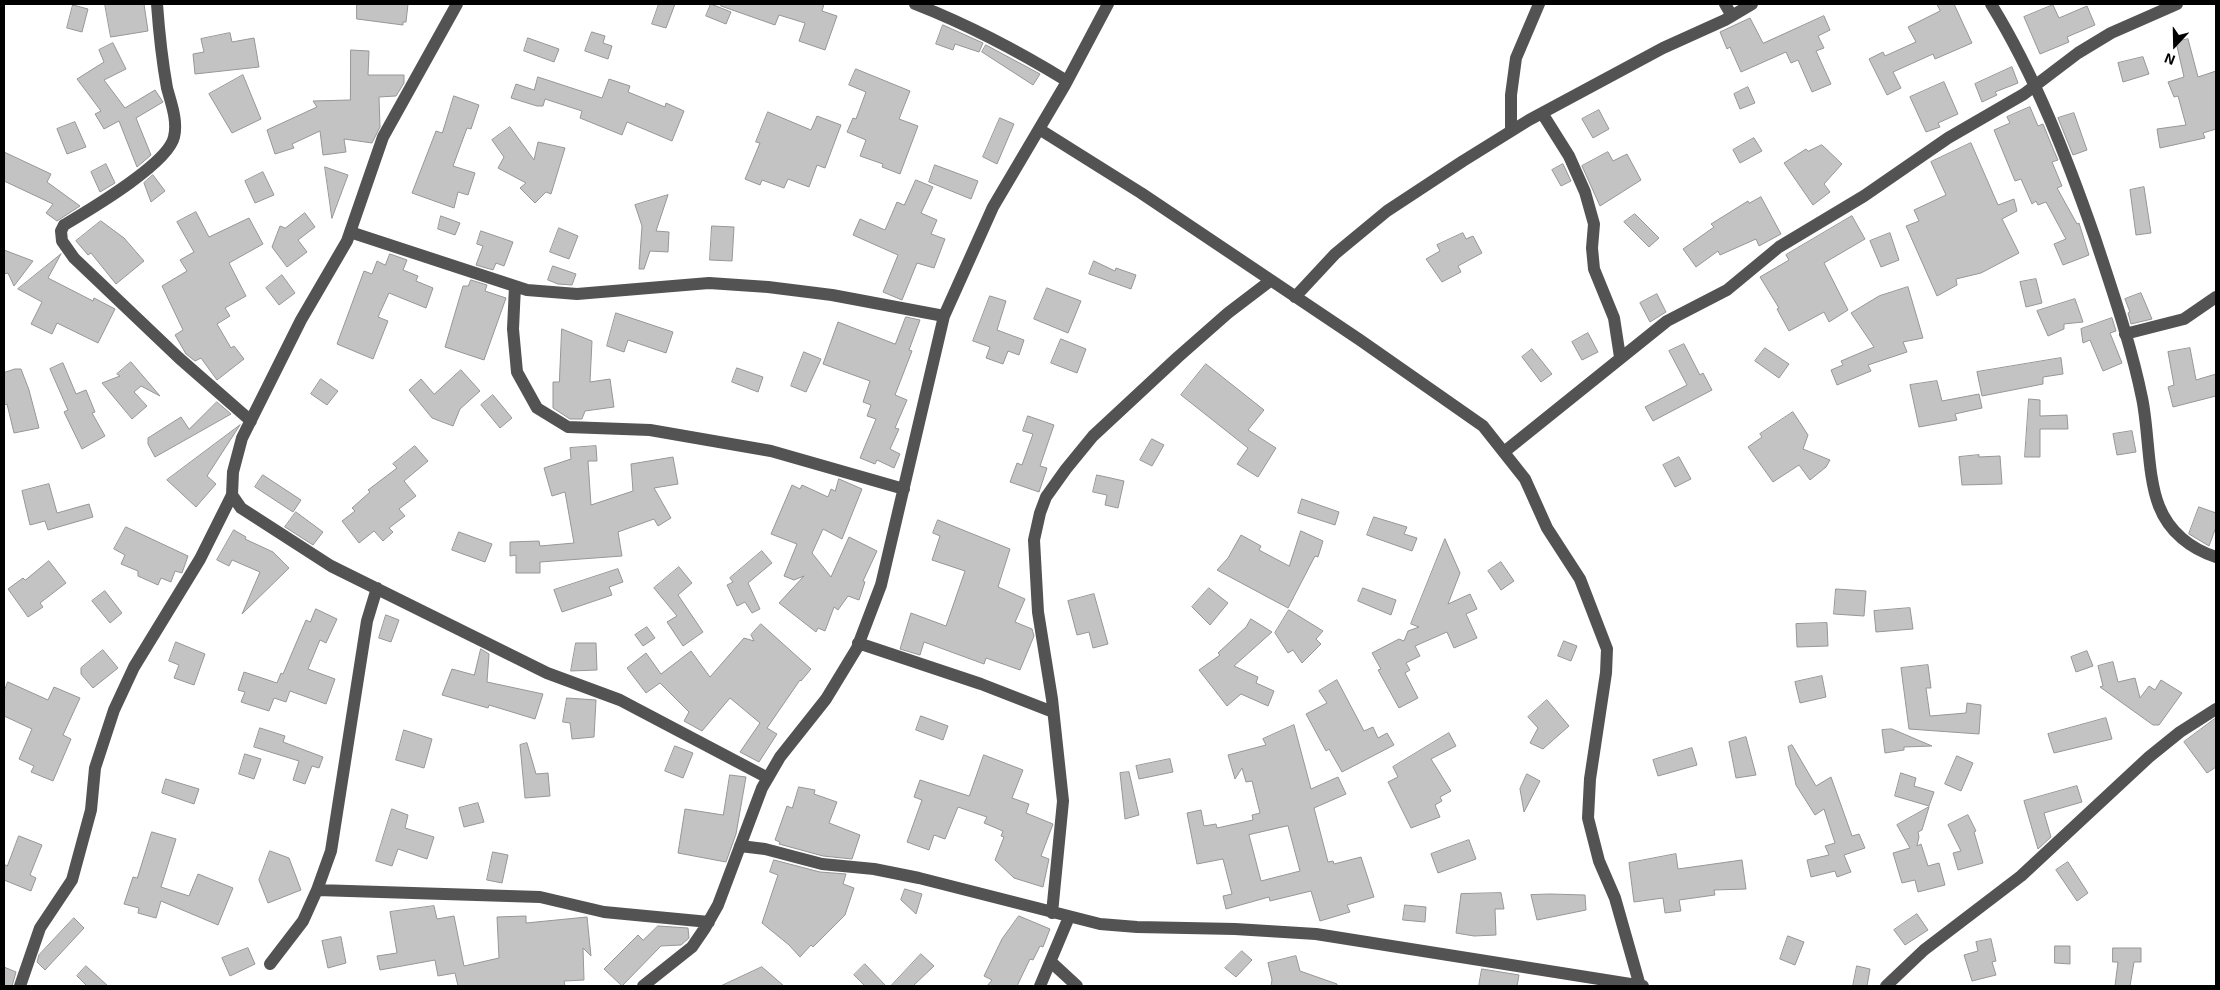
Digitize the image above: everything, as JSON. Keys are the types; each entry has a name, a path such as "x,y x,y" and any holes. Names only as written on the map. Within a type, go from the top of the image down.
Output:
{"street":[{"path":"157,4 159,37 174,114 174,138 161,156 139,176 64,225 61,231 62,241 74,258 118,302 251,421"},
{"path":"20,986 40,928 72,880 91,810 95,768 114,710 134,667 200,559 232,495 233,472 242,438 301,320 350,232 383,137 457,4"},
{"path":"915,4 971,28 1019,52 1067,80"},
{"path":"643,986 692,947 709,922 718,904 768,778 780,756 826,700 858,643 881,585 944,316 993,207 1067,80 1108,4"},
{"path":"1512,131 1511,95 1516,58 1539,4"},
{"path":"1725,4 1732,16"},
{"path":"1295,297 1334,254 1387,210 1542,113 1663,48 1732,16 1752,4"},
{"path":"1991,4 2034,86 2070,168 2125,334 2142,399 2160,507 2184,542 2199,551 2216,557"},
{"path":"1504,452 1667,321 1727,290 1779,247 1864,196 1948,138 2034,86 2078,53 2111,33 2176,4"},
{"path":"1542,113 1569,156 1585,192 1594,224 1592,248 1594,269 1614,318 1620,357"},
{"path":"740,846 765,849 822,864 874,869 919,878 1100,924 1137,927 1235,928 1316,934 1641,986 1615,898 1599,861 1588,818 1590,779 1606,673 1606,649 1580,579 1547,528 1525,479 1483,426 1140,193 1039,129"},
{"path":"350,232 527,290 577,294 709,282 832,295 944,316"},
{"path":"1052,912 1063,801 1053,712 1038,612 1034,540 1040,513 1046,497 1093,436 1221,320 1270,281"},
{"path":"516,286 513,329 517,372 537,408 568,427 650,430 771,451 904,489"},
{"path":"2125,334 2184,319 2216,297"},
{"path":"232,495 242,508 331,566 547,673 620,700 768,778"},
{"path":"270,964 303,921 331,851 362,649 377,588"},
{"path":"858,643 981,684 1053,712"},
{"path":"1886,986 1924,950 2021,876 2150,757 2180,732 2216,709"},
{"path":"317,890 540,897 612,913 709,922"},
{"path":"1040,986 1069,917"},
{"path":"1051,962 1077,986"}],"building":[{"path":"105,4 144,4 148,31 111,37"},
{"path":"357,4 408,4 406,22 403,22 403,25 357,19"},
{"path":"659,4 675,4 666,28 652,24"},
{"path":"711,4 731,12 726,24 706,16"},
{"path":"721,4 824,4 822,11 837,16 825,50 799,41 805,23 779,15 775,25 721,6"},
{"path":"1937,4 1954,4 1972,43 1935,59 1933,54 1893,72 1901,88 1887,95 1869,59 1883,52 1885,56 1916,42 1908,27 1940,11"},
{"path":"73,5 88,9 82,32 67,28"},
{"path":"2053,5 2059,18 2087,6 2095,25 2067,37 2069,42 2040,54 2024,17"},
{"path":"1824,16 1830,30 1818,36 1824,48 1816,51 1831,84 1812,92 1798,60 1791,63 1786,52 1741,72 1730,47 1727,49 1720,32 1750,18 1763,43"},
{"path":"943,25 983,43 979,52 955,44 953,50 936,44"},
{"path":"592,32 605,36 603,43 612,46 608,59 585,51"},
{"path":"230,33 232,42 254,38 259,67 195,74 193,54 204,52 201,39"},
{"path":"528,38 559,49 554,62 524,51"},
{"path":"2188,39 2198,77 2216,71 2216,129 2203,133 2205,138 2160,148 2157,129 2186,125 2178,96 2174,97 2168,82 2184,77 2176,42"},
{"path":"113,43 126,69 104,80 125,108 155,90 163,102 136,118 151,155 137,167 119,121 104,129 95,114 101,111 77,79 104,62 99,50"},
{"path":"986,45 1040,74 1033,85 982,52"},
{"path":"351,50 369,51 368,75 404,75 404,83 396,96 379,97 380,127 372,143 344,139 346,152 323,155 320,131 292,144 294,148 275,154 267,130 317,107 313,101 350,100"},
{"path":"2143,57 2149,74 2123,82 2118,63"},
{"path":"2012,67 2018,83 1995,92 1997,95 1982,102 1975,84"},
{"path":"856,69 910,91 899,119 918,126 900,174 882,167 883,164 860,156 866,140 847,132 853,118 856,119 866,92 849,85"},
{"path":"243,75 261,119 232,133 209,94"},
{"path":"538,77 602,98 609,79 630,86 628,92 665,107 666,103 684,111 672,141 627,122 622,135 580,118 582,111 545,99 543,106 537,106 511,98 516,84 534,90"},
{"path":"1944,82 1958,114 1938,123 1940,127 1926,132 1910,97"},
{"path":"1748,87 1755,103 1740,109 1734,94"},
{"path":"454,96 479,105 471,129 467,128 453,166 475,173 468,195 458,192 454,208 412,193 436,131 442,133"},
{"path":"2030,107 2038,126 2043,124 2058,160 2052,162 2062,186 2057,188 2077,224 2079,223 2089,255 2063,265 2054,244 2066,239 2046,202 2038,205 2036,201 2032,204 2021,179 2015,181 1994,130 2010,123 2007,117"},
{"path":"1599,110 1609,129 1593,138 1582,119"},
{"path":"768,112 811,130 817,116 841,125 825,168 817,165 809,187 788,179 784,188 762,180 760,185 745,179 760,143 756,142"},
{"path":"2074,113 2087,150 2073,155 2058,118"},
{"path":"1000,118 1014,124 997,164 983,157"},
{"path":"75,122 86,147 67,154 57,129"},
{"path":"510,127 534,160 538,142 565,148 551,194 546,192 535,203 520,188 526,183 498,168 504,157 492,140"},
{"path":"1754,138 1762,151 1740,163 1733,150"},
{"path":"1971,143 1998,205 2014,199 2017,211 2002,219 2019,253 1981,273 1956,279 1957,285 1937,296 1906,226 1919,221 1914,210 1946,195 1931,162"},
{"path":"1822,145 1842,164 1824,184 1830,192 1813,205 1784,163 1806,149 1808,151"},
{"path":"4,152 51,174 47,182 80,206 57,221 46,213 53,204 4,181"},
{"path":"1608,152 1613,161 1627,154 1641,180 1600,206 1582,166"},
{"path":"106,164 115,183 100,192 91,172"},
{"path":"1563,164 1571,181 1561,186 1552,170"},
{"path":"935,165 978,181 971,199 929,182"},
{"path":"325,167 348,175 332,218"},
{"path":"263,172 274,195 255,203 245,181"},
{"path":"153,175 165,191 151,202 144,183"},
{"path":"916,180 933,187 921,213 937,220 931,234 945,239 934,268 917,263 902,300 883,292 898,255 853,235 860,219 885,230 897,202 904,205"},
{"path":"2144,187 2151,233 2136,235 2130,190"},
{"path":"668,195 656,231 669,232 668,252 650,251 644,269 639,269 642,226 635,205"},
{"path":"1761,197 1781,234 1759,246 1756,239 1720,255 1718,251 1696,267 1683,249 1714,227 1711,224 1748,201 1749,203"},
{"path":"196,212 209,237 249,218 263,244 229,263 246,296 225,308 230,316 217,324 231,348 234,346 244,359 217,380 201,358 195,361 186,354 175,335 183,330 162,286 187,271 180,260 194,252 177,222"},
{"path":"305,213 315,227 298,240 307,252 287,267 272,247 280,226 285,228"},
{"path":"1635,214 1659,238 1649,247 1624,222"},
{"path":"441,216 460,223 455,235 438,229"},
{"path":"1852,216 1865,239 1824,263 1848,310 1829,322 1824,312 1789,331 1777,309 1779,308 1760,277 1789,260 1786,255"},
{"path":"101,221 124,238 144,261 116,284 91,253 88,255 76,241"},
{"path":"712,226 734,227 732,261 710,260"},
{"path":"559,228 578,236 569,259 550,252"},
{"path":"481,231 513,242 504,266 496,263 493,270 476,265 483,246 477,244"},
{"path":"1463,233 1466,239 1473,236 1482,253 1458,266 1461,272 1442,282 1426,259 1440,251 1437,245"},
{"path":"1890,233 1899,260 1881,267 1870,241"},
{"path":"4,250 33,261 14,286 8,273 4,274"},
{"path":"61,254 48,278 93,301 94,298 115,309 98,343 57,323 52,334 31,324 42,302 18,289"},
{"path":"390,254 407,260 403,270 418,276 416,281 433,288 426,308 389,293 378,317 388,321 373,359 337,344 364,271 372,274 377,261 385,265"},
{"path":"1094,261 1115,271 1116,268 1136,275 1131,289 1089,274"},
{"path":"553,266 576,274 572,285 558,284 548,280"},
{"path":"282,275 295,293 279,305 266,288"},
{"path":"2036,279 2042,303 2026,307 2020,282"},
{"path":"471,280 487,285 485,291 506,298 484,360 445,347 463,286 468,286"},
{"path":"1908,287 1923,338 1903,342 1907,352 1868,365 1871,371 1837,385 1831,370 1843,365 1841,361 1874,347 1851,313 1879,296"},
{"path":"1047,288 1081,301 1068,333 1034,319"},
{"path":"2141,293 2152,319 2131,324 2128,313 2130,312 2125,299"},
{"path":"1657,294 1666,312 1650,322 1640,303"},
{"path":"990,296 1006,301 997,330 1024,340 1019,355 1008,351 1003,364 986,358 990,347 973,341"},
{"path":"2075,299 2083,322 2064,324 2064,329 2048,336 2037,311"},
{"path":"616,313 673,332 666,353 628,340 624,352 607,346"},
{"path":"906,317 920,320 909,350 912,351 895,395 907,400 895,428 899,429 890,449 900,454 894,468 877,460 875,464 860,458 876,419 867,416 871,405 863,402 870,381 823,364 838,322 895,344"},
{"path":"2112,318 2116,331 2110,333 2122,363 2103,371 2090,340 2083,343 2081,329"},
{"path":"562,329 592,341 590,382 610,379 614,407 585,411 582,419 570,419 553,408 553,382 559,382"},
{"path":"1588,333 1598,352 1582,360 1572,342"},
{"path":"1061,339 1086,349 1077,373 1051,363"},
{"path":"1684,344 1700,375 1703,373 1712,390 1653,421 1645,407 1687,385 1669,351"},
{"path":"1765,348 1789,364 1779,378 1755,361"},
{"path":"2190,348 2196,380 2216,374 2216,396 2173,407 2168,387 2174,385 2168,352"},
{"path":"1532,349 1552,374 1541,382 1522,357"},
{"path":"804,352 821,359 806,392 791,386"},
{"path":"2061,358 2063,374 2043,377 2043,384 1982,396 1977,372"},
{"path":"131,362 160,396 141,386 134,392 147,406 132,419 102,383 120,376 117,374"},
{"path":"63,363 76,394 86,390 95,412 92,413 105,436 82,449 64,412 68,410 50,369"},
{"path":"1206,364 1264,410 1248,430 1276,448 1258,477 1237,464 1248,448 1181,395"},
{"path":"737,368 763,377 758,392 732,382"},
{"path":"21,369 29,390 39,428 14,433 7,404 4,405 4,373"},
{"path":"461,370 480,391 460,409 453,426 432,418 409,390 421,379 434,394"},
{"path":"321,379 338,391 327,405 311,394"},
{"path":"1937,381 1942,401 1979,394 1982,408 1955,414 1957,420 1919,427 1910,385"},
{"path":"493,395 512,418 500,428 481,405"},
{"path":"2029,399 2040,400 2040,416 2067,415 2068,429 2040,429 2040,457 2025,457"},
{"path":"217,402 231,414 155,457 148,444 148,438 181,417 189,429"},
{"path":"1793,412 1808,435 1803,449 1830,460 1826,467 1810,480 1799,465 1773,482 1748,447 1762,437 1760,434"},
{"path":"1028,416 1054,425 1040,466 1047,468 1039,492 1010,482 1017,463 1022,465 1033,434 1023,431"},
{"path":"240,425 207,476 216,484 196,507 167,480"},
{"path":"2132,431 2136,452 2117,455 2113,434"},
{"path":"1152,439 1164,445 1152,466 1140,460"},
{"path":"415,446 428,461 404,481 416,496 399,509 405,516 389,528 393,532 383,541 374,531 359,543 342,521 355,511 352,508 370,492 368,490 397,468 393,464"},
{"path":"596,446 597,461 588,461 591,505 633,491 631,464 673,457 678,484 654,488 671,518 658,526 654,519 618,532 622,556 540,562 540,573 516,573 516,555 510,556 510,542 539,541 540,546 574,543 565,492 552,496 544,468 571,459 570,448"},
{"path":"1979,455 1979,457 2000,456 2002,484 1962,485 1959,457"},
{"path":"1679,457 1691,479 1675,487 1663,465"},
{"path":"263,475 301,500 293,512 255,487"},
{"path":"1097,475 1124,481 1118,508 1105,505 1107,495 1093,492"},
{"path":"839,479 862,489 842,539 823,529 812,553 831,577 849,537 877,551 863,581 865,582 859,600 848,596 838,610 834,607 825,631 818,628 816,632 779,603 804,576 794,580 784,576 797,544 771,534 792,485 800,489 802,485 828,497 831,489 835,491"},
{"path":"49,484 57,513 89,504 93,517 48,530 45,521 30,525 22,491"},
{"path":"1302,499 1339,512 1335,525 1298,513"},
{"path":"2199,507 2216,513 2216,527 2209,546 2189,534"},
{"path":"296,512 323,532 313,545 285,527"},
{"path":"1374,517 1407,527 1404,534 1417,538 1412,551 1367,535"},
{"path":"938,520 1010,549 998,587 1025,599 1015,622 1032,629 1034,636 1020,670 986,658 984,664 924,642 920,655 900,649 911,613 946,626 965,571 932,560 940,536 933,533"},
{"path":"126,527 188,556 182,573 175,571 171,582 161,578 158,585 138,576 138,571 121,564 125,555 114,549"},
{"path":"234,530 246,537 245,539 273,552 289,568 242,614 260,572 232,560 229,566 217,560"},
{"path":"1301,531 1323,541 1318,557 1315,556 1288,608 1217,570 1228,558 1241,535 1261,546 1259,550 1289,566"},
{"path":"459,532 492,544 485,562 452,550"},
{"path":"1445,539 1460,573 1448,604 1470,594 1477,609 1466,614 1477,638 1454,648 1447,632 1415,646 1420,656 1406,663 1410,670 1405,673 1418,698 1399,708 1378,670 1381,669 1372,653 1399,639 1404,641 1408,631 1419,627 1411,624"},
{"path":"762,551 772,563 748,583 760,609 752,613 745,602 737,606 727,585 733,582 730,578"},
{"path":"49,561 66,583 40,603 43,607 28,617 8,589 23,578 25,580"},
{"path":"1501,562 1514,581 1501,590 1488,571"},
{"path":"679,567 692,583 678,595 703,632 683,646 667,622 677,616 654,588"},
{"path":"618,569 623,582 609,587 612,595 562,612 554,590"},
{"path":"1209,588 1228,603 1210,625 1192,607"},
{"path":"1363,588 1396,600 1391,615 1358,601"},
{"path":"1836,589 1866,591 1864,616 1834,614"},
{"path":"105,591 122,613 110,623 92,601"},
{"path":"1094,594 1108,644 1093,648 1089,632 1077,635 1068,601"},
{"path":"1910,608 1913,629 1876,632 1874,611"},
{"path":"316,609 337,619 326,643 320,640 308,669 335,679 326,704 290,691 286,702 274,698 269,711 241,702 245,692 238,690 244,672 277,683 281,673 283,674 306,620 310,622"},
{"path":"1289,610 1323,631 1316,639 1321,644 1302,663 1293,650 1288,653 1275,633"},
{"path":"386,615 399,620 391,642 379,638"},
{"path":"1251,619 1272,632 1234,666 1258,677 1256,683 1274,691 1268,706 1241,694 1227,706 1199,670 1220,655 1218,653 1246,627"},
{"path":"1827,623 1828,646 1797,647 1796,624"},
{"path":"761,624 811,669 800,680 767,728 777,734 759,762 740,752 760,723 730,698 702,731 684,721 689,712 660,683 646,693 627,668 646,653 661,674 691,651 710,677 744,638 754,641 751,635"},
{"path":"647,627 655,638 643,646 635,635"},
{"path":"1564,641 1577,646 1571,661 1558,656"},
{"path":"176,642 205,654 194,685 174,678 179,665 169,661"},
{"path":"576,643 596,643 597,670 571,671"},
{"path":"481,649 489,654 487,682 543,694 535,719 489,705 488,708 442,695 452,669 474,675"},
{"path":"103,650 118,668 93,688 81,674 81,668"},
{"path":"2087,651 2093,666 2076,672 2071,657"},
{"path":"2113,662 2118,682 2135,678 2140,698 2149,686 2155,690 2161,680 2182,693 2159,725 2153,725 2100,687 2103,686 2098,666"},
{"path":"1928,665 1931,688 1926,688 1930,716 1966,713 1967,703 1981,705 1979,734 1909,729 1901,668"},
{"path":"1822,676 1826,697 1800,703 1795,682"},
{"path":"1337,680 1364,731 1373,727 1378,738 1387,733 1394,745 1342,772 1329,749 1326,751 1306,714 1327,703 1319,691"},
{"path":"8,682 48,700 54,687 80,698 63,735 71,739 53,781 31,772 34,766 19,759 32,729 4,716 4,692"},
{"path":"567,698 596,700 594,737 572,739 570,723 563,722"},
{"path":"1547,700 1569,726 1543,749 1530,743 1538,728 1528,717"},
{"path":"921,716 948,726 943,740 916,730"},
{"path":"2106,718 2112,739 2054,753 2048,734"},
{"path":"2216,718 2216,767 2207,773 2184,742"},
{"path":"1294,725 1311,789 1338,777 1346,794 1314,808 1328,862 1333,861 1334,864 1361,857 1374,897 1347,905 1350,912 1320,921 1311,891 1270,901 1269,897 1226,909 1223,896 1232,894 1223,859 1197,864 1187,813 1201,810 1204,826 1216,824 1217,828 1253,820 1252,815 1260,813 1252,781 1246,782 1242,768 1235,779 1228,755 1266,745 1263,739","holes":["1288,826 1300,871 1261,881 1249,835"]},
{"path":"260,728 285,736 283,742 323,757 319,768 312,766 305,784 293,780 299,761 254,747"},
{"path":"1892,729 1932,746 1904,747 1904,750 1885,753 1882,730"},
{"path":"404,730 432,739 424,768 396,760"},
{"path":"1449,733 1456,746 1431,759 1451,791 1440,797 1442,801 1435,805 1440,817 1411,828 1388,782 1398,777 1393,767"},
{"path":"1746,737 1756,775 1736,778 1729,742"},
{"path":"527,743 536,774 548,773 550,796 525,798 520,745"},
{"path":"1792,745 1816,786 1831,777 1852,836 1859,834 1865,848 1844,855 1851,872 1837,877 1835,871 1811,877 1807,860 1829,855 1825,846 1835,843 1824,809 1815,815 1796,785 1788,747"},
{"path":"675,746 693,753 683,778 665,771"},
{"path":"1692,748 1697,765 1658,776 1653,760"},
{"path":"245,754 261,759 254,779 239,774"},
{"path":"984,755 1023,770 1012,798 1029,804 1026,813 1053,824 1041,856 1049,859 1043,887 1014,878 995,860 1004,837 1001,836 1003,831 984,823 987,817 958,807 945,839 934,835 929,850 907,842 922,800 914,797 920,780 969,796"},
{"path":"1957,756 1973,763 1961,791 1945,784"},
{"path":"1170,759 1173,772 1139,779 1136,766"},
{"path":"1129,772 1139,815 1125,819 1120,773"},
{"path":"1901,773 1916,778 1914,786 1934,792 1929,806 1895,796"},
{"path":"1527,774 1540,781 1524,812 1520,789"},
{"path":"730,775 746,777 736,834 726,862 678,853 685,809 723,815"},
{"path":"166,779 199,789 194,804 162,793"},
{"path":"2077,786 2082,802 2044,813 2051,837 2038,849 2024,801"},
{"path":"799,787 815,790 814,794 837,802 829,823 860,835 852,859 823,856 779,844 780,842 775,840 787,806 792,808"},
{"path":"478,803 484,822 464,827 459,808"},
{"path":"1929,807 1922,830 1918,832 1917,846 1921,844 1928,866 1939,863 1945,885 1918,892 1915,880 1902,883 1893,853 1910,848 1897,825"},
{"path":"392,809 408,815 405,828 434,837 427,859 398,849 392,866 376,861"},
{"path":"1968,815 1976,831 1974,832 1983,863 1958,870 1953,853 1961,851 1948,825"},
{"path":"152,832 176,839 161,887 189,896 198,874 233,888 218,925 161,901 156,918 138,913 139,908 124,904 133,877 137,878"},
{"path":"19,836 42,845 30,875 36,878 31,891 4,880 4,864 7,866"},
{"path":"1469,840 1476,859 1438,873 1431,854"},
{"path":"270,851 289,858 301,890 268,903 259,880"},
{"path":"493,852 508,855 502,883 487,880"},
{"path":"1676,854 1678,869 1742,860 1746,889 1714,890 1715,895 1679,900 1681,911 1665,913 1663,898 1634,902 1629,863"},
{"path":"774,860 820,872 846,874 843,884 854,888 845,915 813,947 811,945 800,957 789,945 762,923 778,875 770,872"},
{"path":"2068,862 2088,893 2077,901 2056,870"},
{"path":"905,889 922,894 916,914 901,900"},
{"path":"1501,893 1504,909 1495,909 1496,935 1474,936 1456,933 1461,894"},
{"path":"1531,895 1585,895 1586,910 1537,920"},
{"path":"1405,905 1426,907 1425,922 1403,920"},
{"path":"434,906 437,919 454,916 464,966 499,958 497,917 526,916 526,923 587,917 591,956 583,948 584,980 564,981 565,986 458,986 455,973 438,976 435,960 380,970 377,956 397,953 390,912"},
{"path":"1917,914 1928,930 1905,945 1894,930"},
{"path":"1019,916 1050,929 1043,947 1040,946 1033,960 1030,959 1017,986 987,986 992,980 984,976 1002,939"},
{"path":"74,918 84,928 45,970 37,962 39,955"},
{"path":"658,926 688,928 689,938 681,945 661,946 622,986 604,969 638,935 643,940"},
{"path":"1788,936 1804,942 1795,965 1780,959"},
{"path":"341,937 346,963 328,968 322,941"},
{"path":"1991,939 1996,961 1992,962 1996,975 1972,981 1964,955 1978,951 1976,942"},
{"path":"2055,946 2070,946 2070,964 2055,963"},
{"path":"248,948 255,964 230,976 222,958"},
{"path":"2113,948 2141,948 2141,962 2134,962 2130,986 2115,986 2118,962 2113,962"},
{"path":"1242,951 1252,960 1236,977 1225,968"},
{"path":"921,954 934,966 913,986 891,986"},
{"path":"1296,956 1300,971 1337,984 1337,986 1271,986 1272,980 1268,963"},
{"path":"865,964 886,986 865,986 854,975"},
{"path":"86,966 108,986 87,986 77,976"},
{"path":"1857,966 1870,969 1867,986 1853,986"},
{"path":"4,967 16,972 12,986 4,986"},
{"path":"762,967 784,986 721,986"},
{"path":"1482,969 1519,975 1517,986 1479,986"}]}
